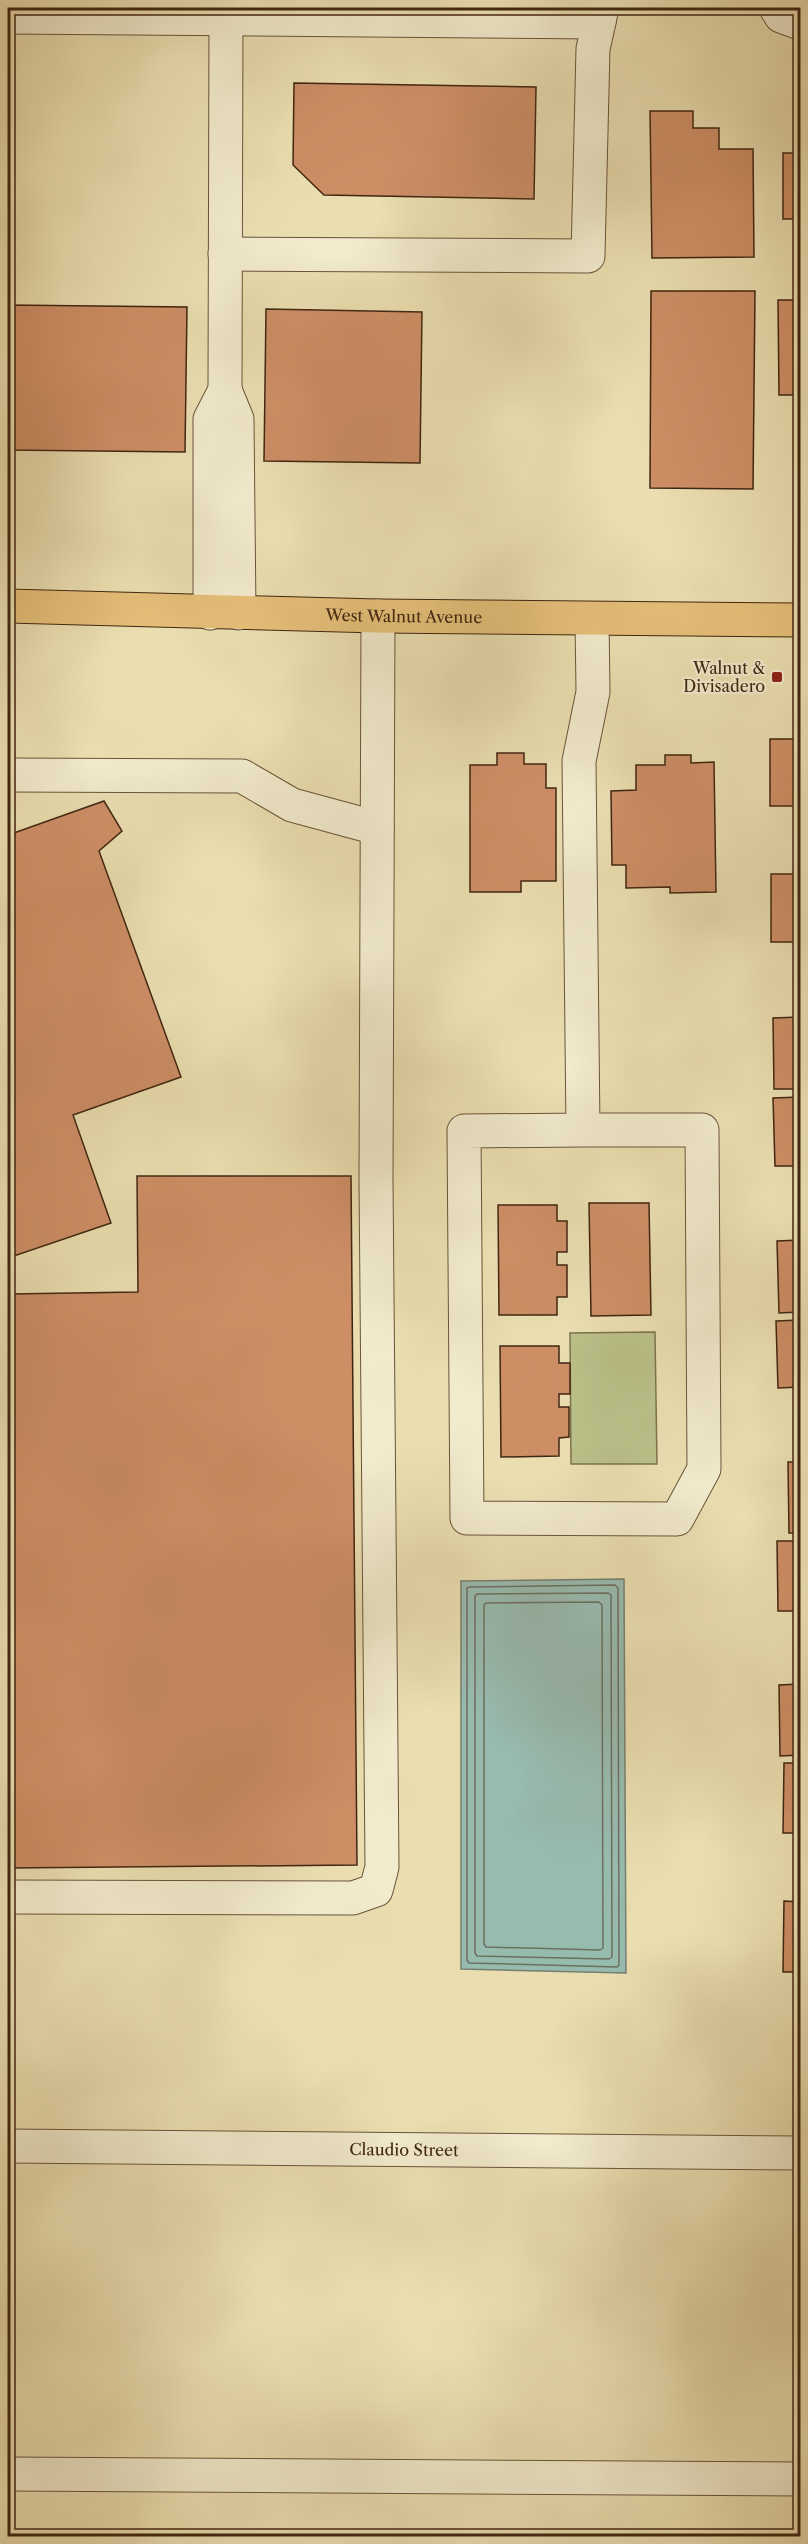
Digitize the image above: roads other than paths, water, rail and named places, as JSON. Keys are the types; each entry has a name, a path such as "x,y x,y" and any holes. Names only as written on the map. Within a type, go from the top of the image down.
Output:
{"main road":[{"name":"West Walnut Avenue","path":"8,606 378,616 801,620"}],"lane":[{"path":"8,17 226,19 600,14 594,49 588,256 225,254"},
{"path":"224,613 237,419 225,390 226,19"},
{"path":"8,1897 353,1898 376,1890 382,1867 376,1192 378,616"},
{"path":"583,1130 579,761 593,692 592,619"},
{"path":"8,776 242,776 292,805 377,828"},
{"path":"583,1130 702,1130 704,1469 677,1519 467,1518 465,1131 583,1130"},
{"name":"Claudio Street","path":"8,2146 801,2153"},
{"path":"8,2474 801,2479"}],"water":[{"path":"624,1579 626,1973 461,1969 461,1581"}],"place":[{"name":"Walnut & Divisadero","path":"777,677"}]}
